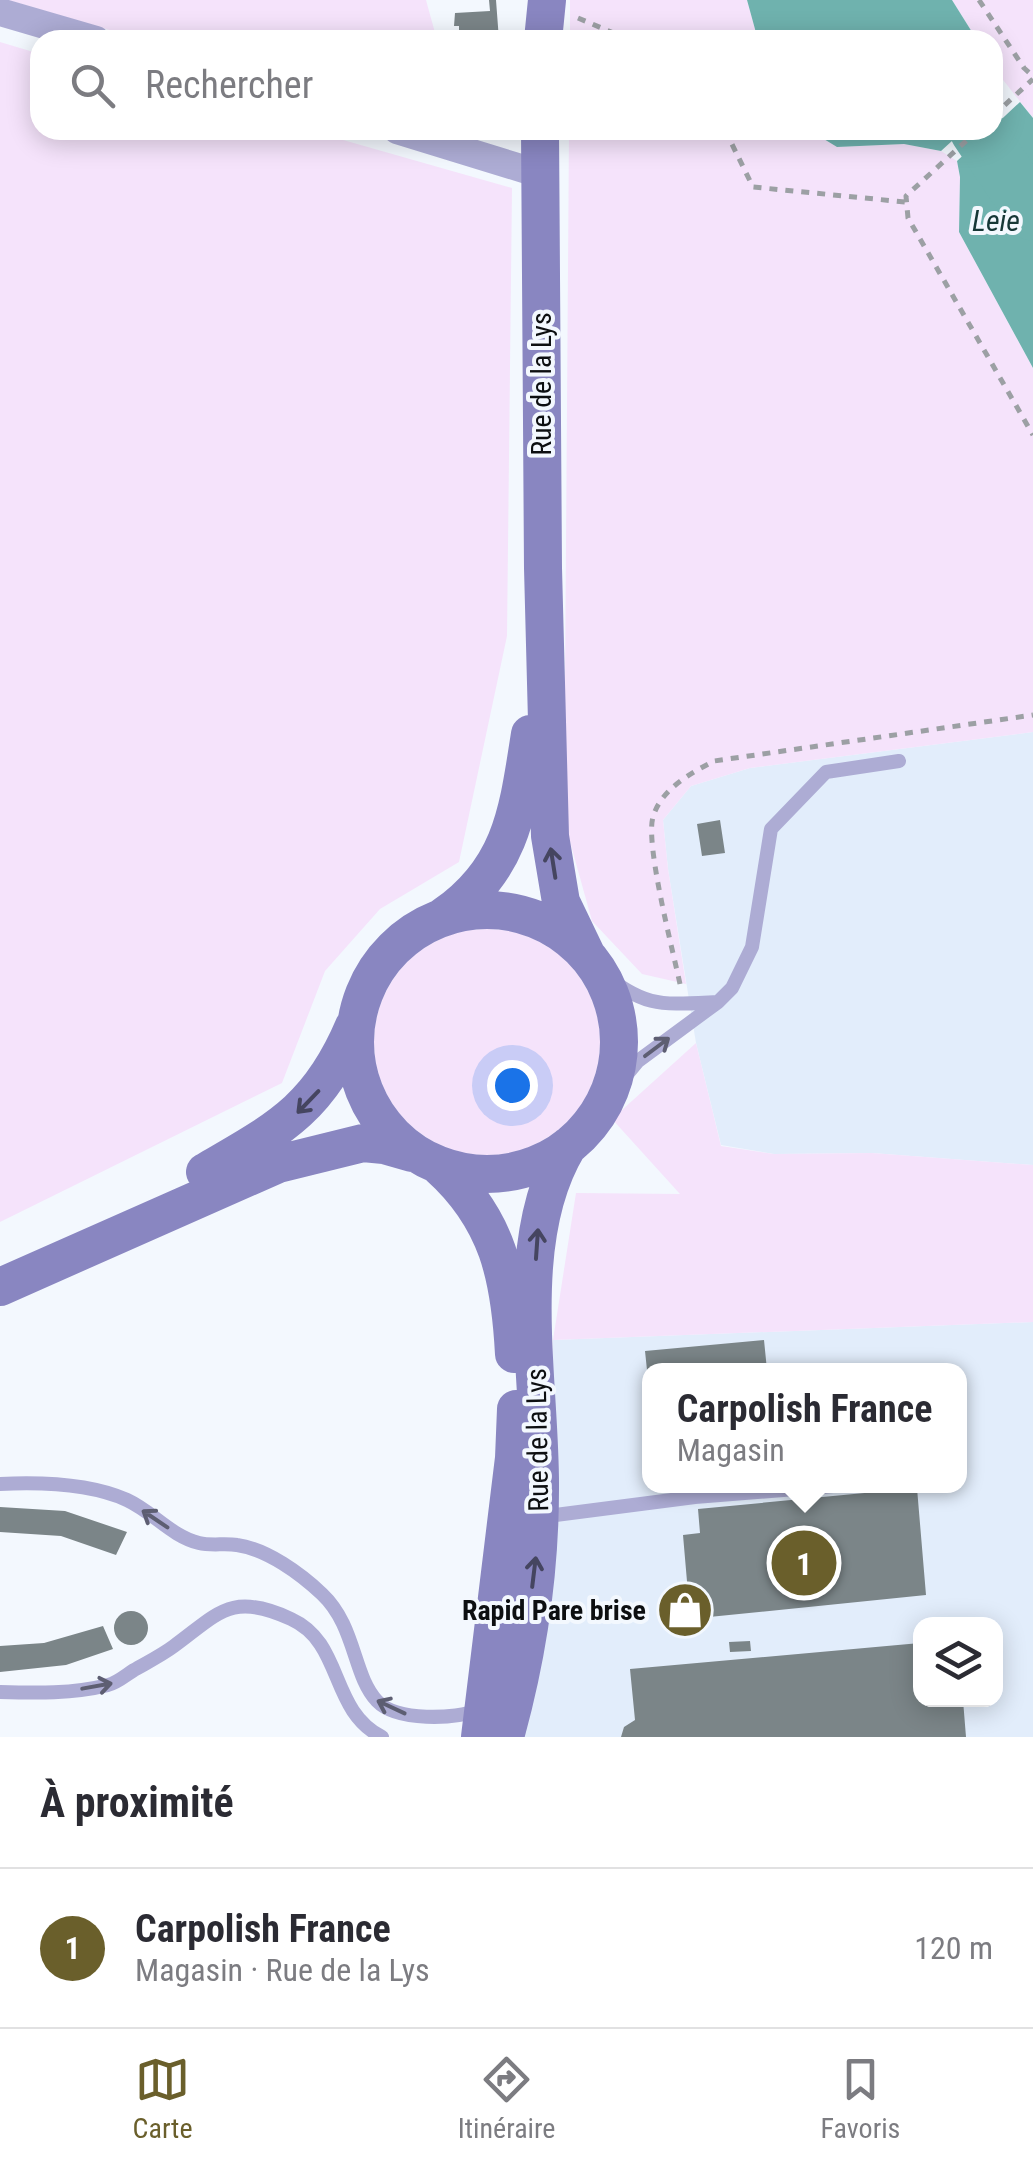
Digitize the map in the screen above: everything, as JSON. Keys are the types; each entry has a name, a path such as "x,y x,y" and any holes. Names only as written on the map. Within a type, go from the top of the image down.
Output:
{"main road":[{"name":"Rue de la Lys","path":"540,140 548,798 553,868 561,902 592,962"},
{"name":"Rue de la Lys","path":"442,917 482,886 504,849 524,774 544,638"},
{"path":"0,1287 242,1178 309,1155 363,1143 384,1145 456,1170 495,1174 533,1165 568,1146 605,1101 619,1044 614,1006 592,962 556,929 521,914 481,910 442,917 408,936 392,949 369,982 339,1062 301,1110 253,1144 67,1256"},
{"path":"357,1020 356,1059 367,1097 389,1130 428,1160"},
{"name":"Rue de la Lys","path":"493,1722 528,1620 540,1517 534,1319 536,1240 547,1186 568,1146"},
{"name":"Rue de la Lys","path":"428,1160 475,1202 492,1234 514,1340 514,1458 493,1722"}],"street":[{"path":"0,12 62,30"},
{"path":"430,140 540,174"}],"lane":[{"path":"605,1101 638,1061 732,988 752,947 772,829 826,772 899,762"},
{"path":"592,962 616,984 660,1005 718,1002"},
{"path":"0,1484 51,1482 128,1500 200,1544 242,1545 281,1562 324,1595 342,1620 378,1702 392,1712 415,1716 463,1716 493,1722"},
{"path":"540,1517 752,1493"},
{"path":"0,1692 48,1693 110,1685 174,1647 224,1608 246,1608 274,1612 307,1629 329,1657 344,1702 356,1719 382,1737"}],"path":[{"path":"979,0 999,30"},
{"path":"542,18 583,19 608,30"},
{"path":"1003,36 1033,78 1003,106"},
{"path":"730,140 753,187 906,202"},
{"path":"967,140 906,196 908,218 1033,435"}],"shaded area":[{"path":"8,0 426,0 434,30 109,30"},
{"path":"570,0 747,0 755,30 570,30"},
{"path":"952,0 1033,0 1033,118 1003,80 1003,30 971,30"},
{"path":"0,42 30,51 30,140 343,140 512,188 507,636 459,862 380,909 325,971 282,1083 0,1222"},
{"path":"569,140 825,140 837,147 904,144 941,151 957,161 959,232 1033,368 1033,732 750,768 691,786 663,820 686,984 642,974 592,921 564,820"},
{"path":"1033,732 1033,1165 872,1153 774,1154 721,1145 696,1043 663,820 691,786 750,768"},
{"path":"487,929 530,938 567,962 591,999 600,1042 591,1085 567,1122 530,1146 487,1155 444,1146 407,1122 383,1085 374,1042 383,999 407,962 444,938"},
{"path":"696,1043 721,1146 774,1154 872,1153 1033,1165 1033,1322 553,1340 576,1193 680,1194 612,1119"},
{"path":"1033,1322 1033,1737 518,1737 552,1589 553,1340"}],"water":[{"path":"747,0 952,0 971,30 755,30"},
{"name":"Leie","path":"1020,102 1033,118 1033,368 959,232 957,161 979,140 1003,140 1003,118"},
{"path":"825,140 953,140 941,151 904,144 837,147"}],"building":[{"path":"489,0 496,0 498,30 459,30 459,26 454,26 455,13 490,11"},
{"path":"720,820 725,853 702,856 697,824"},
{"path":"764,1340 766,1363 646,1363 645,1351"},
{"path":"865,1493 917,1493 926,1595 709,1617 706,1592 688,1593 683,1535 700,1533 698,1509"},
{"path":"0,1507 65,1511 127,1532 116,1555 61,1536 0,1532"},
{"path":"131,1611 143,1616 148,1628 143,1640 131,1645 119,1640 114,1628 119,1616"},
{"path":"103,1626 113,1649 66,1665 0,1672 0,1646 44,1643"},
{"path":"750,1641 751,1651 730,1652 729,1642"},
{"path":"913,1644 913,1707 964,1707 966,1737 621,1737 624,1727 635,1720 630,1669"}],"waterway":[{"path":"984,140 1033,213"}],"place":[{"name":"Carpolish France","path":"804,1563"},
{"name":"Rapid Pare brise","path":"685,1610"}]}
